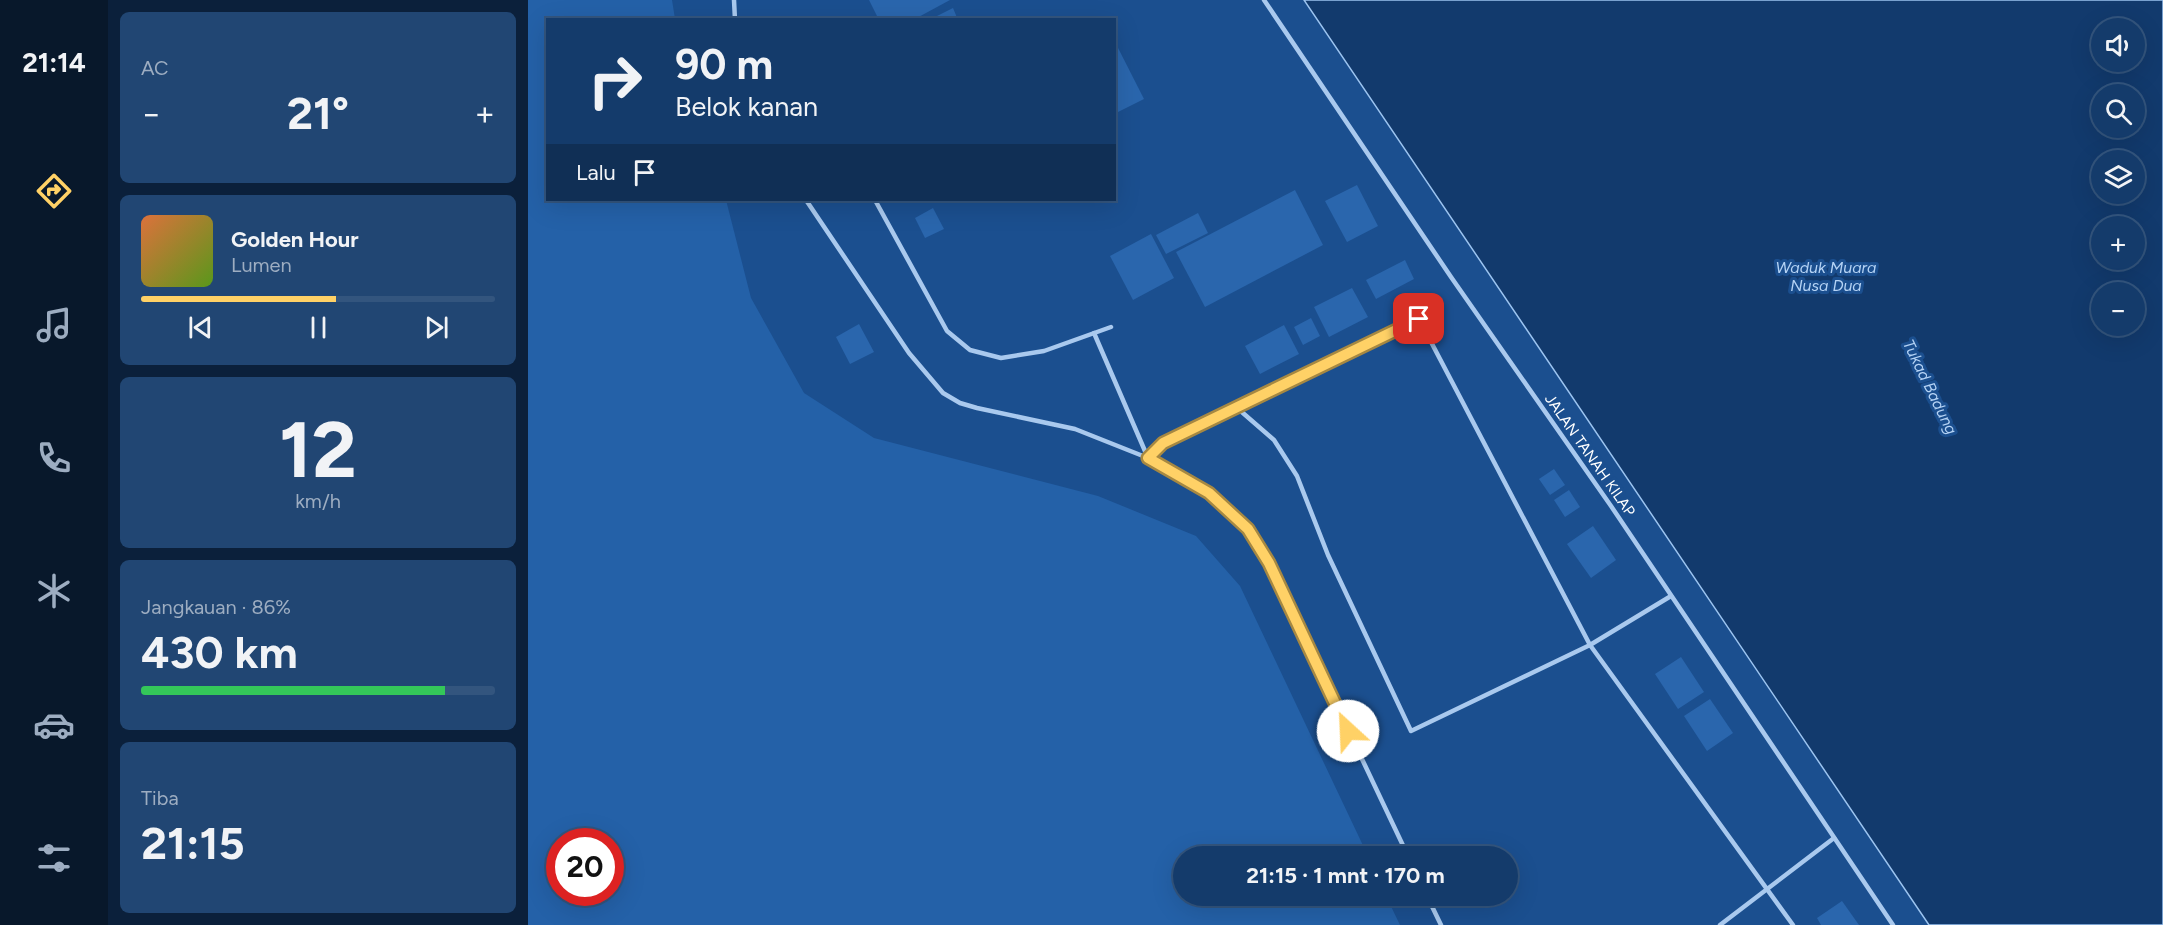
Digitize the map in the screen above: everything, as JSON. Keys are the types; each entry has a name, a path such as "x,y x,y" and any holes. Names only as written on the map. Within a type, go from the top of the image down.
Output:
{"lane":[{"path":"734,0 735,18"},
{"name":"JALAN TANAH KILAP","path":"1264,0 1893,925"},
{"path":"807,201 909,353 943,393 968,406 1075,429 1148,458 1209,493 1248,529 1269,563 1403,846"},
{"path":"875,201 947,331 970,350 1000,358 1044,351 1111,327"},
{"path":"1148,458 1163,443 1419,319 1590,645 1793,925"},
{"path":"1094,333 1148,458"},
{"path":"1236,407 1274,440 1297,476 1328,555 1410,731 1590,645 1671,596"},
{"path":"1720,925 1834,838"},
{"path":"1432,906 1441,925"}],"shaded area":[{"path":"528,0 672,0 675,18 546,18 546,201 726,201 751,298 804,393 874,438 1098,496 1196,536 1240,586 1363,846 1173,846 1173,906 1391,906 1400,925 528,925"}],"water":[{"name":"Waduk Muara Nusa Dua","path":"1304,0 2163,0 2163,925 1929,925"}],"building":[{"path":"869,0 950,0 917,18 878,18"},
{"path":"953,8 957,18 933,18"},
{"path":"1116,44 1144,99 1116,113"},
{"path":"1357,185 1378,226 1347,242 1325,201"},
{"path":"1295,190 1323,245 1205,307 1176,252"},
{"path":"933,208 944,229 925,238 915,218"},
{"path":"1198,213 1208,233 1166,254 1156,235"},
{"path":"1151,234 1174,278 1133,300 1110,256"},
{"path":"1405,260 1414,279 1376,299 1366,280"},
{"path":"1352,288 1368,317 1329,337 1314,307"},
{"path":"1311,318 1320,336 1303,345 1294,327"},
{"path":"859,324 874,352 850,364 836,337"},
{"path":"1284,325 1299,354 1260,374 1245,346"},
{"path":"1554,469 1565,485 1550,495 1539,479"},
{"path":"1569,490 1580,507 1565,517 1554,500"},
{"path":"1593,526 1616,560 1591,578 1567,544"},
{"path":"1681,657 1704,692 1678,709 1655,674"},
{"path":"1710,699 1733,733 1707,751 1684,716"},
{"path":"1842,901 1859,925 1821,925 1817,918"}],"route":[{"path":"1348,731 1269,563 1248,529 1209,493 1148,458 1163,443 1419,319"}],"water label":[{"name":"Tukad Badung","path":"1930,387"}]}
